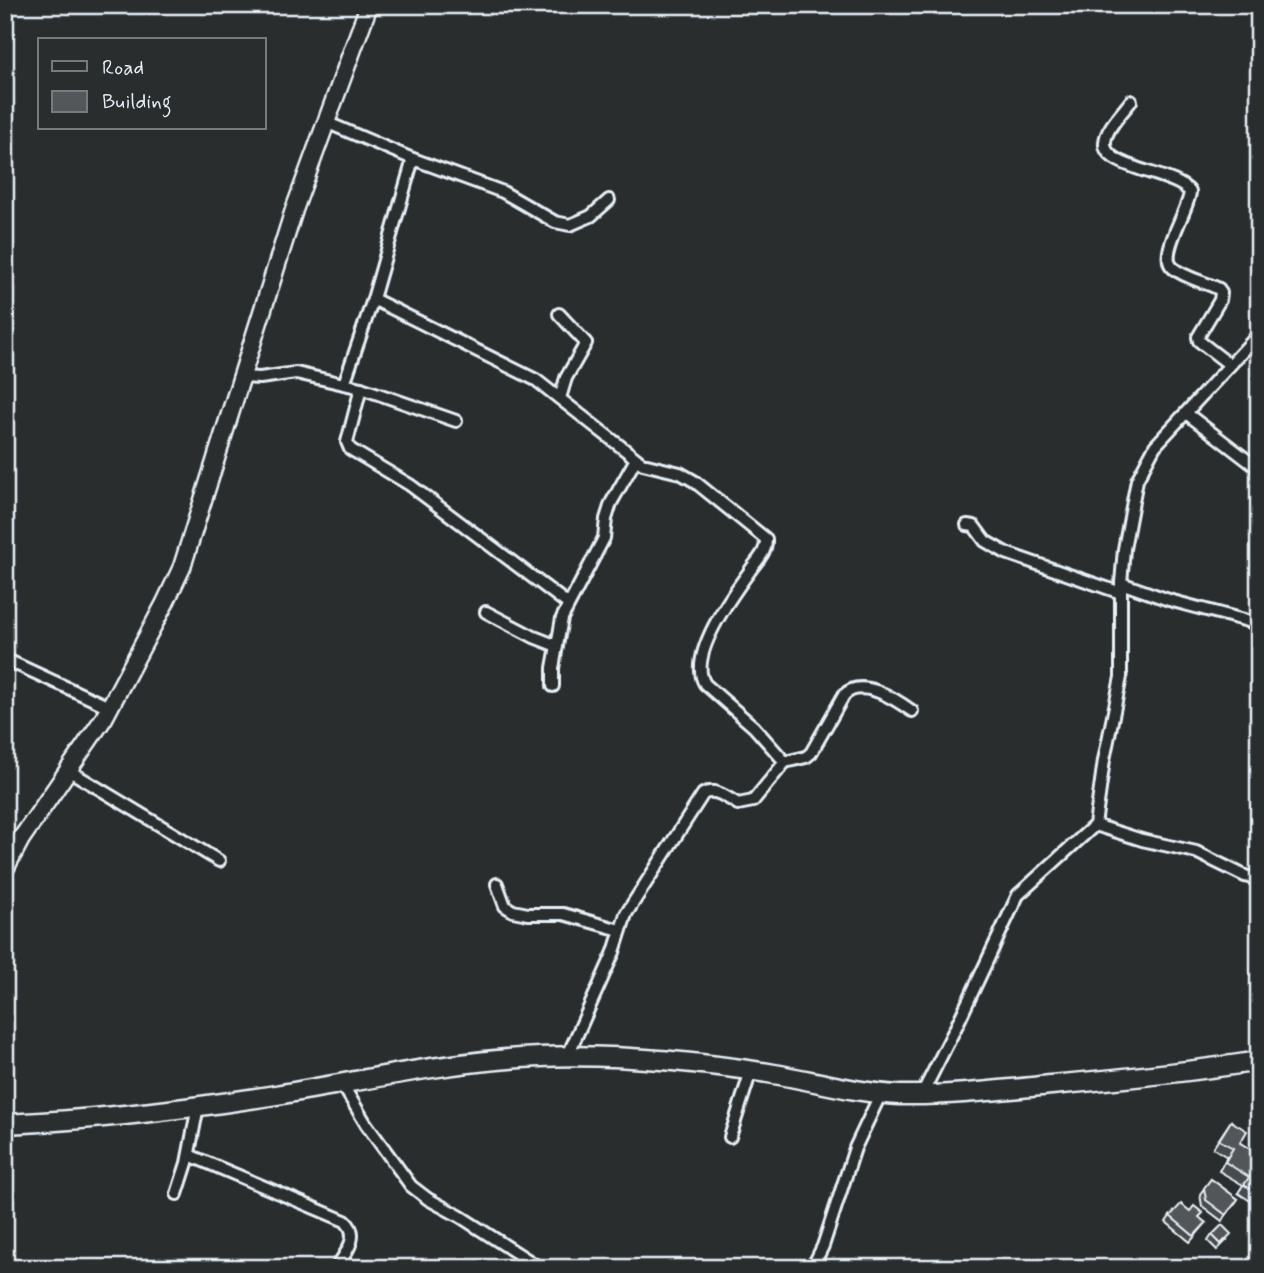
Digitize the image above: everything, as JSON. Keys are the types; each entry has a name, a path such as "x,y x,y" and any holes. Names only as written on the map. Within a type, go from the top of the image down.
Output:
{"main road":[{"path":"5,869 20,839 109,707 182,567 294,210 369,5"},
{"path":"5,1124 198,1106 516,1058 567,1057 679,1063 751,1071 881,1093 922,1094 1004,1090 1107,1080 1196,1071 1259,1061"}],"street":[{"path":"1131,101 1108,134 1105,149 1109,156 1119,162 1180,183 1190,192 1168,252 1168,261 1171,267 1178,271 1219,289 1220,300 1198,337 1199,341 1230,365"},
{"path":"328,123 413,159 503,192 555,222 570,225 591,216 609,200"},
{"path":"344,384 373,299 413,159"},
{"path":"373,299 536,380 636,459 658,469 680,473 694,481 766,539 766,547 761,556 713,628 699,666 700,677 705,684 754,727 785,762"},
{"path":"559,314 586,343 566,378 560,398"},
{"path":"922,1094 1017,895 1094,825 1121,677 1121,588 1127,524 1137,480 1155,446 1259,334"},
{"path":"243,377 260,378 296,373 361,388 456,421"},
{"path":"361,388 347,442 350,449 410,485 568,604"},
{"path":"1186,413 1257,463"},
{"path":"552,686 562,618 604,538 611,503 636,459"},
{"path":"967,525 974,526 985,541 1006,553 1121,588 1259,624"},
{"path":"486,612 557,646"},
{"path":"5,659 109,707"},
{"path":"567,1057 614,952 620,930 640,893 703,794 714,791 738,804 753,801 785,762 806,757 811,752 849,689 858,687 893,698 912,711"},
{"path":"68,770 219,861"},
{"path":"1094,825 1142,840 1196,852 1259,880"},
{"path":"496,884 505,906 513,911 563,914 620,930"},
{"path":"730,1137 751,1071"},
{"path":"342,1084 366,1124 411,1186 540,1268"},
{"path":"812,1268 855,1148 881,1093"},
{"path":"177,1194 189,1155 198,1106"},
{"path":"189,1155 345,1221 353,1234 351,1243 336,1268"}],"building":[{"path":"1231,1121 1247,1131 1240,1143 1259,1154 1259,1194 1244,1185 1249,1177 1225,1162 1233,1148 1219,1140"},
{"path":"1211,1179 1238,1199 1226,1215 1206,1200 1204,1188"},
{"path":"1181,1204 1190,1211 1194,1206 1203,1213 1199,1217 1206,1223 1194,1236 1170,1216"},
{"path":"1222,1225 1231,1234 1221,1244 1212,1235"},
{"path":"1066,1261 1075,1268 1061,1268"}]}
